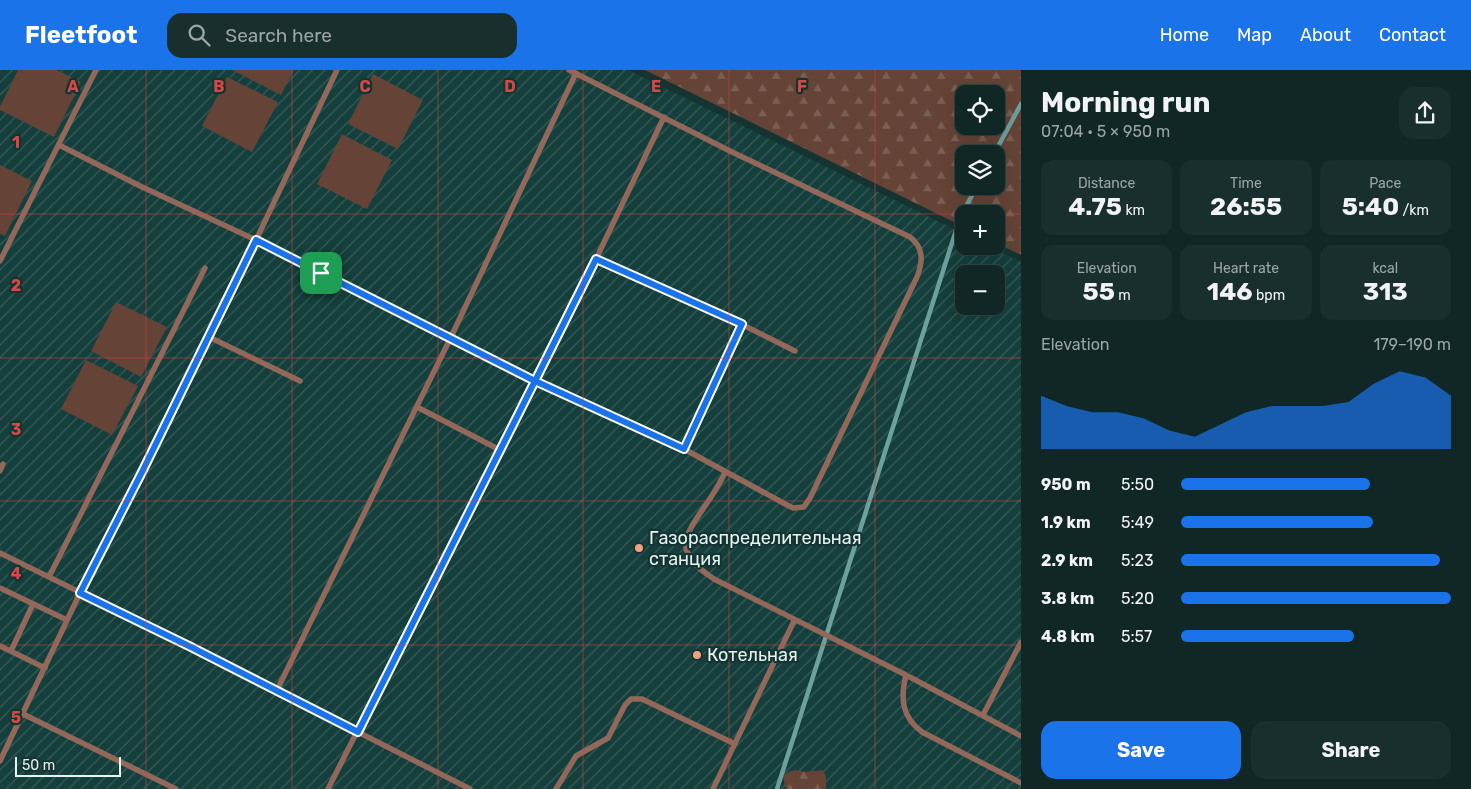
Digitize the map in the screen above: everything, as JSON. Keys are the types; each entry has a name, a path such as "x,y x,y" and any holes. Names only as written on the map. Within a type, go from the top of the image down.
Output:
{"lane":[{"path":"0,261 96,70"},
{"path":"0,761 80,593 209,337 337,70"},
{"path":"59,145 140,186 256,240 535,381 684,449 725,473 793,508 804,507 808,503 917,276 922,264 918,244 910,237 569,70"},
{"path":"277,690 451,337 576,73"},
{"path":"328,789 596,259 664,117"},
{"path":"596,259 742,324 795,351"},
{"path":"49,577 205,268"},
{"path":"684,449 742,324"},
{"path":"209,337 300,381"},
{"path":"417,407 500,450"},
{"path":"0,471 3,464"},
{"path":"725,473 687,534 685,541 688,556 697,568 714,579 794,621 906,675 1021,736"},
{"path":"0,553 277,690 470,789"},
{"path":"0,588 67,620"},
{"path":"11,651 33,604"},
{"path":"713,789 794,621"},
{"path":"983,715 1021,642"},
{"path":"0,646 45,668"},
{"path":"906,675 902,698 904,708 913,726 1021,783"},
{"path":"556,789 576,756 608,738 625,705 631,699 642,699 735,744"},
{"path":"22,714 176,789"}],"shaded area":[{"path":"0,70 628,70 955,230 955,255 1005,254 1021,262 1021,789 0,789"}],"green space":[{"path":"18,70 57,70 81,82 54,137 0,110"},
{"path":"232,70 294,70 281,95"},
{"path":"645,70 1021,70 1021,255 1005,247 1005,205 955,205 955,223"},
{"path":"373,74 423,100 398,149 348,124"},
{"path":"227,77 278,102 252,152 202,126"},
{"path":"342,134 392,160 367,209 317,184"},
{"path":"0,165 32,181 5,236 0,234"},
{"path":"116,302 167,327 141,377 91,351"},
{"path":"86,360 138,386 112,435 61,409"},
{"path":"795,770 806,772 823,770 826,777 826,789 787,789 783,776"}],"waterway":[{"path":"999,145 1021,104"},
{"path":"777,789 960,218 972,195"}],"place":[{"name":"Газораспределительная станция","path":"639,548"},
{"name":"Котельная","path":"697,655"}],"route":[{"path":"321,273 256,240 80,593 358,732 535,381 684,449 742,324 596,259 535,381 321,273"}]}
